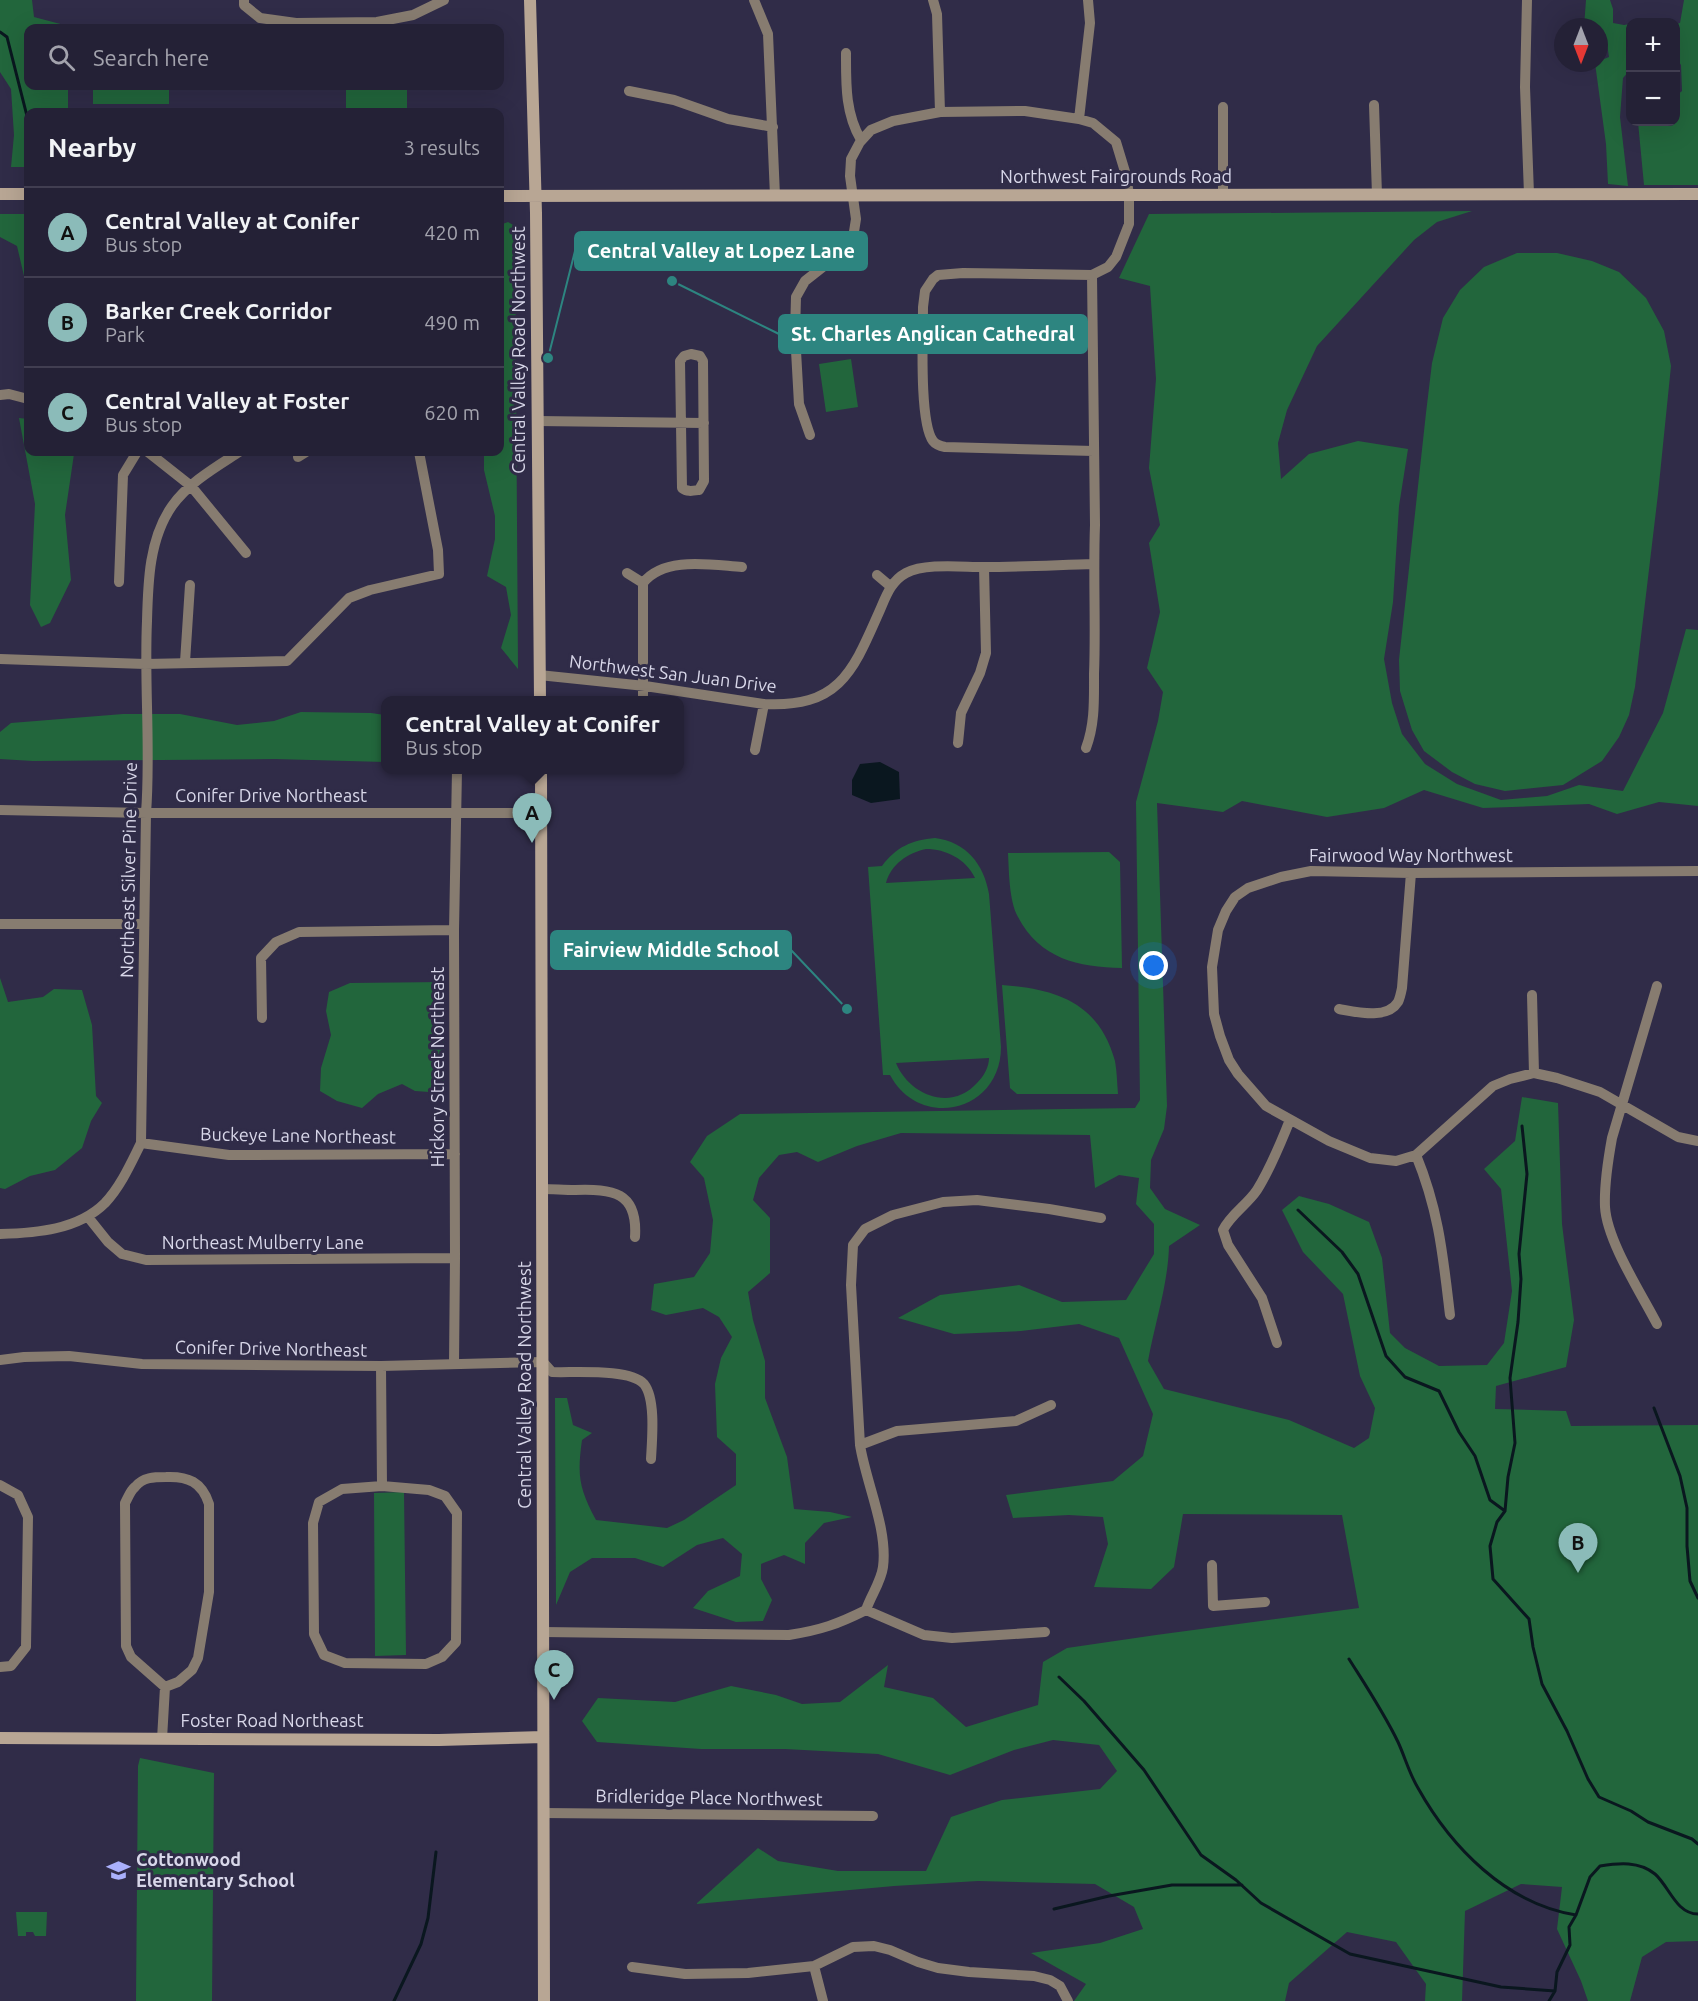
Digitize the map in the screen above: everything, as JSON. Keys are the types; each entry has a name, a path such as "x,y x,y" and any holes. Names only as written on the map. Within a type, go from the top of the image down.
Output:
{"main road":[{"name":"Central Valley Road Northwest","path":"530,0 535,196 540,696"},
{"path":"0,194 24,194"},
{"name":"Northwest Fairgrounds Road","path":"504,196 1698,194"},
{"name":"Central Valley Road Northwest","path":"541,774 544,2001"},
{"name":"Foster Road Northeast","path":"0,1738 439,1740 543,1737"}],"street":[{"path":"244,0 244,5 260,18 296,23 377,22 413,15 444,0"},
{"path":"754,0 768,34 775,196"},
{"path":"933,0 937,14 940,112"},
{"path":"1078,119 1090,23 1088,0"},
{"path":"1527,0 1525,87 1529,194"},
{"path":"846,53 846,94 856,133 861,140"},
{"path":"629,91 674,100 728,119 773,127"},
{"path":"1374,105 1377,195"},
{"path":"1223,107 1223,195"},
{"path":"810,435 799,404 795,333 796,297 805,280 838,255 853,238 856,219 850,176 851,159 861,140 871,130 893,121 940,112 1025,111 1093,123 1116,142 1126,175 1129,224 1116,257 1108,267 1092,275 963,273 938,275 933,279 925,291 923,307 924,418 932,440 945,447 1094,451"},
{"path":"1086,748 1094,715 1096,626 1093,564 1095,525 1092,275"},
{"path":"691,354 700,356 703,361 704,423 704,480 699,490 691,491 682,488 680,361 684,356 691,354"},
{"path":"0,395 9,394 24,398"},
{"path":"537,421 704,423"},
{"path":"119,582 123,476 135,456"},
{"path":"153,456 191,486 246,553"},
{"name":"Northeast Silver Pine Drive","path":"0,1234 32,1233 64,1226 88,1216 105,1202 116,1187 141,1143 148,786 145,664 152,554 162,523 173,504 205,473 233,456"},
{"path":"0,659 145,664 287,661 349,598 370,590 439,574 438,550 420,456"},
{"path":"877,575 890,586 906,573 920,569 948,566 1093,564"},
{"path":"644,696 643,583 650,573 664,568 687,565 742,567"},
{"path":"957,743 961,713 980,673 986,653 984,567"},
{"path":"627,573 643,583"},
{"path":"185,662 190,585"},
{"name":"Northwest San Juan Drive","path":"540,675 645,686 764,704 782,705 823,696 839,684 851,669 866,642 890,586"},
{"path":"756,750 764,704"},
{"name":"Hickory Street Northeast","path":"454,1364 454,930 457,774"},
{"name":"Conifer Drive Northeast","path":"0,810 146,813 541,813"},
{"name":"Fairwood Way Northwest","path":"1416,1155 1396,1161 1370,1158 1329,1141 1266,1106 1238,1074 1229,1060 1214,1014 1212,967 1218,930 1235,897 1248,888 1281,877 1311,871 1411,873 1698,871"},
{"path":"1339,1009 1374,1014 1387,1011 1398,1002 1402,988 1411,873"},
{"path":"0,924 144,924"},
{"path":"262,1018 261,958 276,942 299,932 454,930"},
{"path":"1657,986 1612,1138 1605,1208 1612,1234 1658,1324"},
{"path":"1532,995 1534,1073"},
{"path":"1450,1316 1437,1213 1416,1155 1493,1086 1534,1073 1585,1086 1623,1104 1678,1137 1698,1141"},
{"path":"1277,1343 1262,1298 1228,1245 1223,1230 1229,1219 1246,1204 1257,1189 1272,1163 1290,1120"},
{"name":"Buckeye Lane Northeast","path":"141,1143 229,1155 454,1154"},
{"path":"542,1189 592,1188 617,1193 631,1207 636,1228 635,1237"},
{"path":"543,1632 789,1635 820,1631 866,1610 879,1582 884,1555 880,1527 860,1444 851,1267 853,1245 866,1229 893,1215 943,1202 977,1200 1101,1218"},
{"name":"Northeast Mulberry Lane","path":"88,1216 108,1242 122,1254 146,1260 455,1258"},
{"name":"Conifer Drive Northeast","path":"0,1360 69,1356 142,1364 381,1366 543,1362"},
{"path":"543,1362 552,1372 623,1374 636,1378 644,1384 652,1414 651,1459"},
{"path":"381,1366 382,1486"},
{"path":"860,1444 897,1431 1016,1421 1051,1405"},
{"path":"180,1476 198,1485 206,1493 209,1504 209,1592 198,1658 192,1670 178,1682 165,1687 131,1657 126,1646 125,1503 135,1487 144,1480 151,1477 180,1476"},
{"path":"0,1485 18,1495 28,1518 26,1647 11,1666 0,1668"},
{"path":"382,1486 429,1490 445,1496 457,1513 456,1642 442,1657 426,1664 345,1663 324,1655 314,1634 313,1523 319,1502 342,1489 382,1486"},
{"path":"1212,1565 1213,1606 1265,1602"},
{"path":"866,1610 924,1635 952,1638 1045,1632"},
{"path":"162,1739 165,1687"},
{"name":"Bridleridge Place Northwest","path":"543,1813 873,1816"},
{"path":"632,1967 685,1974 734,1973 814,1966 853,1947 874,1946 938,1968 1034,1976 1050,1980 1060,1986 1068,2001"},
{"path":"814,1966 823,2001"}],"green space":[{"path":"0,0 32,0 34,17 60,24 24,24 24,90 68,90 68,108 24,108 24,167 11,167 14,135 11,89 0,72"},
{"path":"1586,0 1610,0 1613,9 1613,23 1626,25 1626,75 1623,78 1620,117 1628,186 1608,184 1606,144 1596,72 1608,72 1608,18 1585,18"},
{"path":"1684,0 1698,0 1698,185 1644,185 1638,126 1680,126 1680,93 1682,91 1680,23"},
{"path":"93,90 169,90 169,104 93,104"},
{"path":"346,90 407,90 407,108 346,108"},
{"path":"1472,211 1437,222 1414,240 1317,346 1287,410 1278,443 1281,479 1309,454 1358,441 1408,449 1399,506 1393,602 1384,659 1392,703 1402,734 1425,764 1457,784 1501,800 1547,796 1579,785 1623,791 1663,713 1686,629 1698,630 1698,806 1659,802 1617,814 1589,804 1483,808 1424,790 1384,808 1327,817 1242,801 1223,812 1157,803 1167,1106 1164,1129 1151,1160 1150,1188 1165,1209 1200,1225 1169,1246 1164,1289 1148,1361 1164,1389 1289,1420 1354,1448 1369,1438 1375,1408 1360,1376 1343,1294 1303,1252 1282,1210 1299,1196 1329,1204 1369,1222 1382,1258 1390,1333 1405,1348 1439,1366 1487,1365 1504,1343 1512,1291 1501,1189 1484,1169 1515,1141 1522,1097 1558,1103 1562,1224 1574,1320 1566,1367 1496,1386 1495,1409 1566,1411 1571,1426 1698,1425 1698,1941 1666,1942 1642,1957 1630,2001 1588,2001 1557,1929 1562,1887 1521,1884 1465,1911 1462,2001 1425,2001 1426,1984 1396,1942 1347,1932 1289,1983 1285,2001 1074,2001 1086,1984 1031,1953 1100,1943 1143,1929 1134,1907 1095,1884 978,1881 894,1886 696,1904 758,1848 778,1861 838,1871 926,1871 951,1817 1002,1800 1100,1789 1117,1771 1099,1745 1053,1740 1014,1750 950,1775 878,1754 785,1749 701,1749 597,1742 582,1721 598,1698 675,1702 731,1686 776,1695 802,1704 840,1702 888,1665 884,1687 933,1698 966,1727 1038,1705 1043,1662 1067,1648 1359,1608 1342,1515 1183,1514 1174,1567 1151,1589 1094,1587 1108,1544 1103,1517 1069,1515 1013,1518 1006,1495 1113,1481 1143,1456 1153,1414 1119,1338 1079,1324 1021,1331 954,1334 898,1318 940,1295 1019,1285 1062,1302 1126,1300 1154,1254 1154,1224 1136,1204 1139,1178 1119,1175 1095,1188 1090,1135 901,1133 857,1146 818,1162 797,1152 779,1155 759,1178 753,1200 770,1218 770,1273 748,1292 753,1320 765,1361 765,1398 787,1457 794,1509 830,1512 852,1517 824,1523 805,1543 805,1564 784,1555 761,1564 761,1579 772,1600 763,1621 736,1622 693,1608 708,1591 740,1576 742,1554 723,1538 697,1545 663,1567 635,1558 592,1558 570,1572 556,1605 555,1398 567,1398 573,1425 592,1433 582,1440 580,1473 586,1499 596,1520 667,1528 684,1520 736,1485 736,1454 717,1437 715,1384 721,1358 732,1337 719,1317 703,1308 666,1315 651,1310 654,1284 694,1277 710,1253 713,1220 704,1178 690,1162 707,1136 740,1114 1135,1108 1140,1100 1136,802 1158,721 1163,692 1147,668 1160,612 1149,543 1160,525 1149,468 1156,379 1150,286 1119,278 1149,214"},
{"path":"0,214 24,214 24,276 17,246 0,237"},
{"path":"508,222 515,226 518,669 501,648 511,615 506,587 487,576 495,539 495,516 484,470 484,456 504,456 504,224"},
{"path":"1517,253 1557,253 1592,261 1619,272 1646,298 1664,331 1671,366 1635,687 1629,715 1619,737 1602,761 1563,785 1505,791 1475,784 1452,772 1424,751 1412,730 1400,691 1399,660 1432,363 1443,318 1460,290 1484,267"},
{"path":"851,359 858,407 826,412 819,364"},
{"path":"19,418 24,419 24,445"},
{"path":"26,456 74,456 65,515 71,580 50,623 41,627 30,605 35,504"},
{"path":"301,712 381,714 381,762 275,759 33,761 0,759 0,732 11,723 123,714 180,714 237,725 274,721"},
{"path":"935,838 956,844 972,856 987,883 1001,1047 997,1069 988,1087 974,1099 957,1106 938,1108 920,1103 903,1093 890,1075 883,1075 868,867 882,866 899,849","holes":["926,849 955,856 966,865 975,878 886,883 888,876 901,860","989,1058 986,1071 967,1092 955,1097 943,1098 920,1091 910,1084 896,1063"]},
{"path":"1109,852 1120,862 1122,968 1090,966 1062,958 1037,943 1018,917 1010,886 1008,853"},
{"path":"0,978 8,1002 43,997 54,989 82,990 92,1025 96,1096 102,1103 91,1121 82,1148 55,1170 30,1176 5,1189 0,1188"},
{"path":"444,982 444,1093 415,1091 402,1084 378,1094 362,1108 337,1101 320,1091 321,1068 331,1035 326,1011 329,992 350,983"},
{"path":"1002,985 1041,990 1073,1003 1087,1013 1108,1041 1115,1061 1118,1094 1017,1094 1010,1088"},
{"path":"404,1492 406,1655 375,1656 374,1493"},
{"path":"140,1758 214,1773 212,2001 136,2001 138,1766"},
{"path":"16,1912 47,1912 46,1936 35,1936 33,1932 26,1932 26,1936 18,1936"}],"shaded area":[{"path":"880,762 899,772 900,799 871,803 852,795 852,780 860,764"}],"waterway":[{"path":"0,32 7,37 25,108"},
{"path":"1522,1126 1527,1174 1519,1254 1521,1279 1518,1322 1510,1378 1515,1443 1508,1477 1505,1511 1497,1522 1490,1546 1493,1579 1529,1619 1542,1684 1599,1797 1631,1811 1648,1822 1692,1839 1698,1844"},
{"path":"1298,1210 1342,1252 1358,1274 1386,1356 1405,1377 1439,1391 1459,1432 1475,1456 1490,1500 1505,1511"},
{"path":"1654,1408 1680,1476 1687,1508 1690,1581 1698,1598"},
{"path":"1349,1659 1393,1731 1412,1777 1431,1810 1464,1851 1483,1870 1526,1899 1550,1909 1576,1915"},
{"path":"1059,1677 1084,1701 1144,1770 1201,1855 1236,1880 1261,1903 1350,1954 1501,1987 1555,1991"},
{"path":"394,2001 421,1944 428,1918 436,1852"},
{"path":"1549,2001 1555,1991 1557,1972 1570,1945 1569,1927 1576,1915 1590,1877 1600,1866 1629,1864 1649,1870 1660,1879 1678,1905 1690,1913 1698,1914"},
{"path":"1054,1909 1172,1885 1242,1885"}],"place":[{"name":"St. Charles Anglican Cathedral","path":"672,281"},
{"name":"Central Valley at Lopez Lane","path":"548,358"},
{"name":"Central Valley at Conifer","path":"532,843"},
{"name":"Fairview Middle School","path":"847,1009"},
{"name":"Barker Creek Corridor","path":"1578,1573"},
{"name":"Central Valley at Foster","path":"554,1700"},
{"name":"Cottonwood Elementary School","path":"118,1870"}]}
